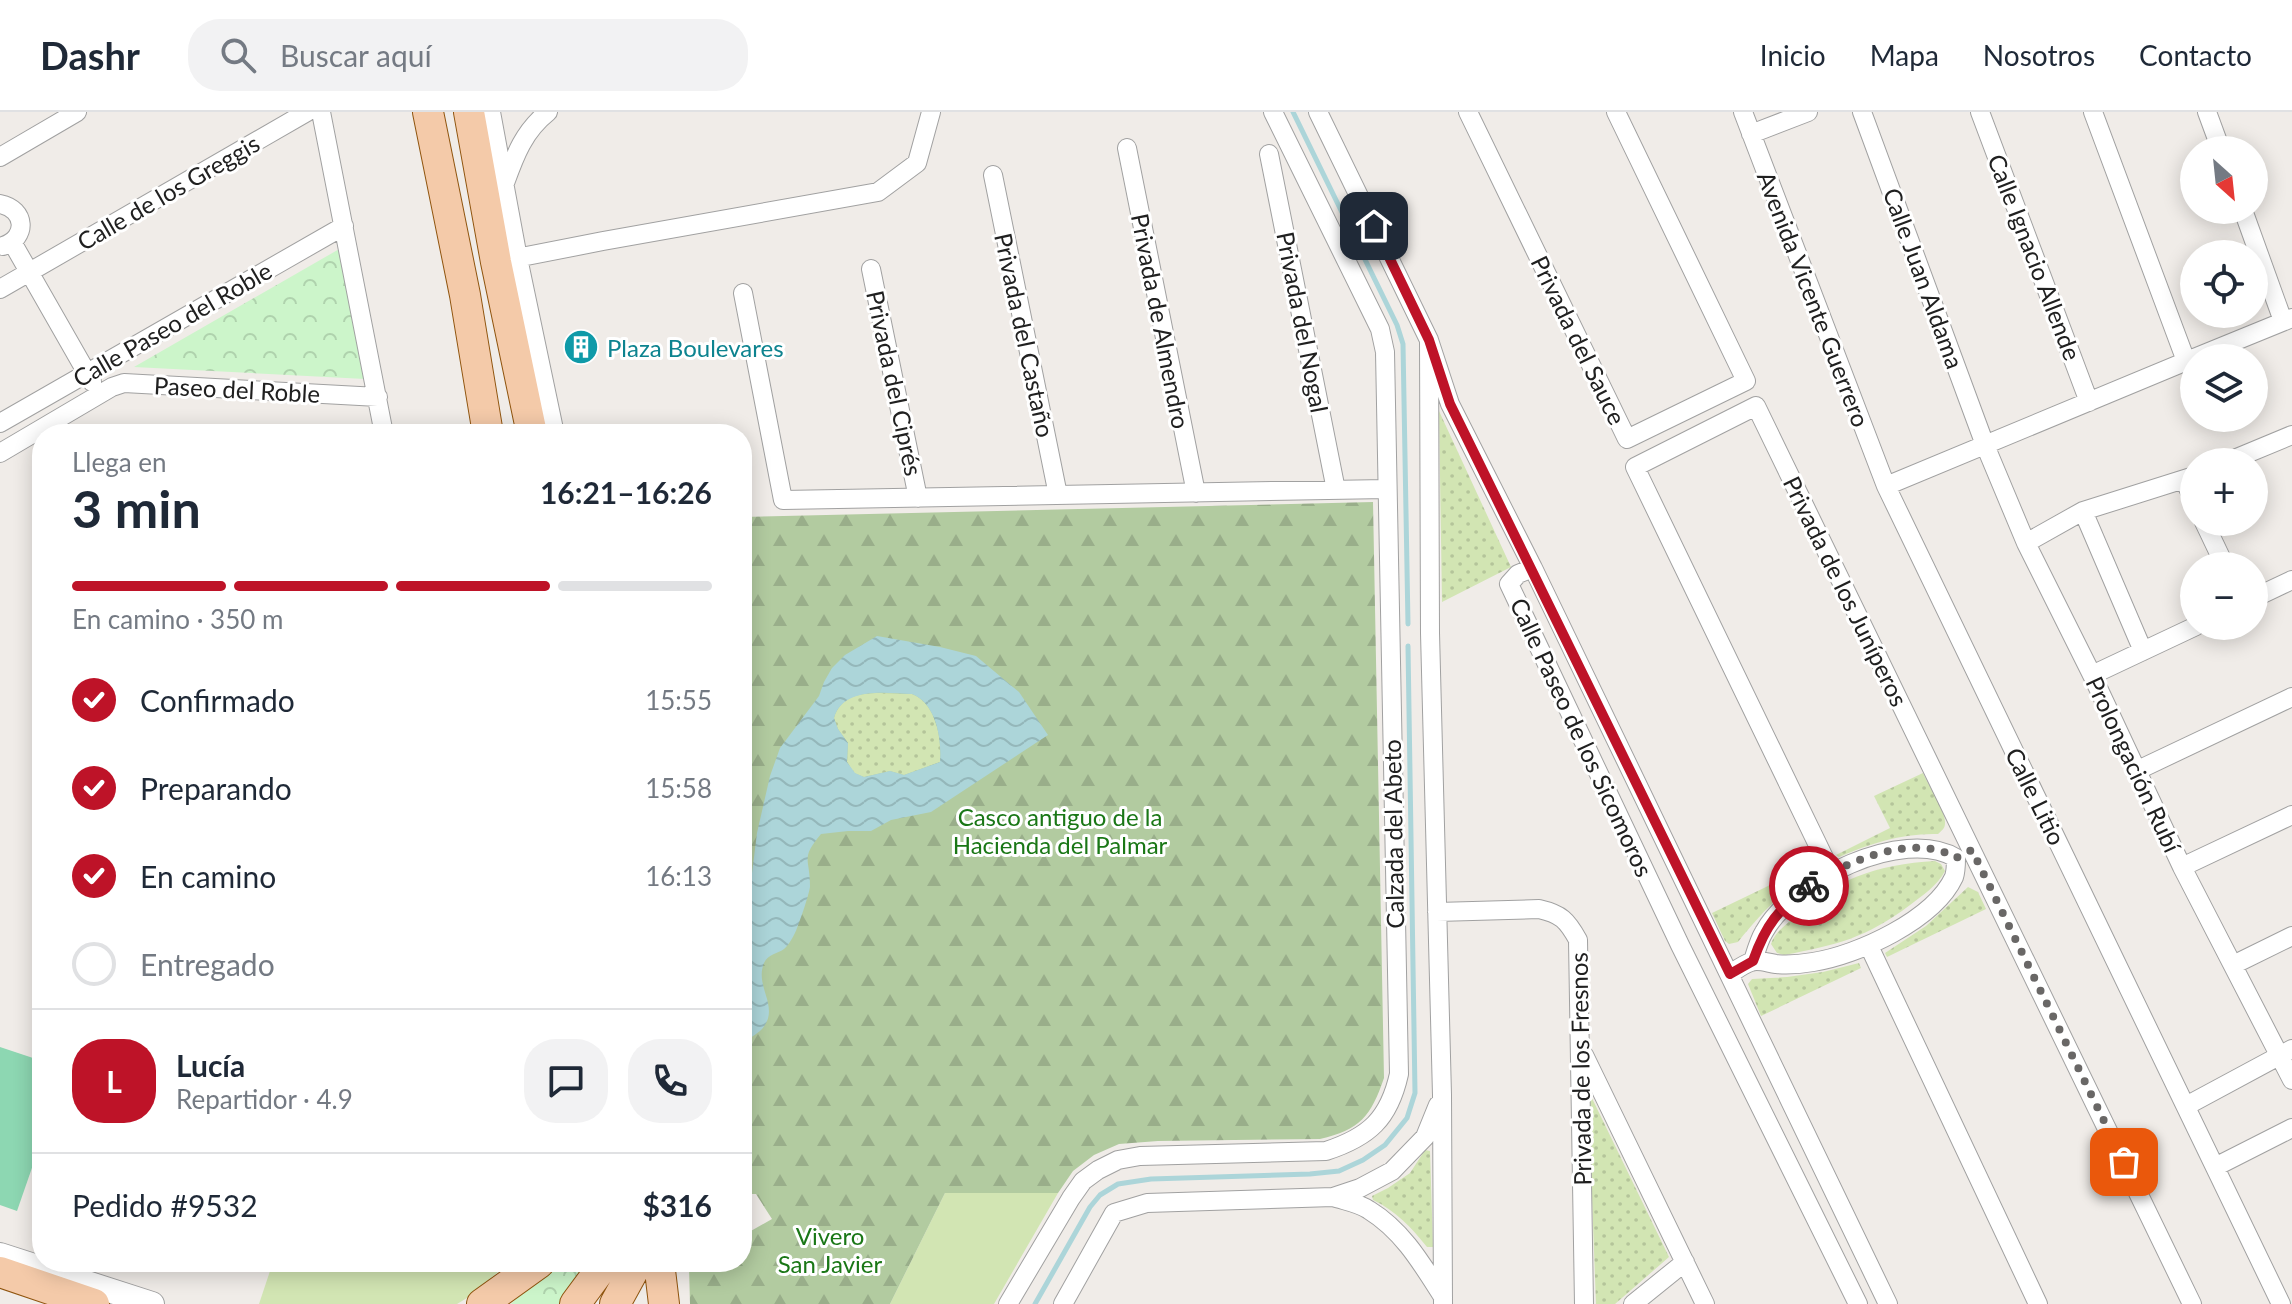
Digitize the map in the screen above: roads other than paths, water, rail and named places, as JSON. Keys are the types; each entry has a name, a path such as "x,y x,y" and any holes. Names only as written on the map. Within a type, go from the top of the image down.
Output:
{"main road":[{"path":"428,112 465,295 486,424"},
{"path":"469,112 507,260 535,424"},
{"path":"465,295 481,336 498,424"},
{"path":"0,1272 94,1304"},
{"path":"482,1304 526,1272"},
{"path":"495,1304 529,1272"},
{"path":"575,1304 599,1272"},
{"path":"615,1304 633,1272"},
{"path":"660,1272 664,1304"},
{"path":"677,1272 679,1304"}],"street":[{"path":"0,157 77,112"},
{"name":"Calle de los Greggis","path":"0,289 307,112"},
{"path":"321,112 382,424"},
{"path":"491,112 504,185 507,260 878,192 917,163 936,113"},
{"path":"504,185 527,133 548,112"},
{"name":"Calzada del Abeto","path":"1008,1304 1071,1198 1083,1181 1098,1170 1118,1160 1140,1156 1326,1151 1350,1143 1368,1131 1384,1115 1394,1097 1399,1074 1385,352 1380,329 1273,112"},
{"path":"1318,112 1429,340 1450,404 1533,568"},
{"name":"Privada del Sauce","path":"1468,112 1627,439 1746,381 1616,112"},
{"name":"Avenida Vicente Guerrero","path":"1743,112 1886,486"},
{"path":"1751,134 1808,112"},
{"name":"Calle Juan Aldama","path":"1862,112 1985,445"},
{"name":"Calle Ignacio Allende","path":"1980,112 2089,402"},
{"path":"2093,112 2186,344"},
{"path":"2207,112 2216,136"},
{"name":"Privada de Almendro","path":"1127,148 1196,493"},
{"name":"Privada del Nogal","path":"1269,154 1336,490"},
{"name":"Privada del Castaño","path":"993,175 1058,495"},
{"path":"0,204 13,209 20,221 18,234 6,244 29,272 99,395"},
{"path":"2228,344 2288,319 2249,224"},
{"name":"Calle Paseo del Roble","path":"0,423 344,226"},
{"name":"Privada del Ciprés","path":"871,269 918,498"},
{"path":"743,293 783,500 1386,489"},
{"name":"Calzada del Abeto","path":"1429,340 1430,633 1442,1095 1443,1300"},
{"path":"1886,486 2180,364"},
{"name":"Paseo del Roble","path":"99,395 124,383 136,383 378,397"},
{"name":"Calle Paseo del Roble","path":"50,424 99,395"},
{"name":"Privada de los Juníperos","path":"1831,872 1635,467 1756,406 1964,854 2192,1304"},
{"name":"Calle Paseo del Roble","path":"0,453 32,434"},
{"path":"2261,448 2292,435"},
{"name":"Prolongación Rubí","path":"1985,445 2026,543 2182,867 2233,965 2286,1052 2292,1080"},
{"path":"2026,543 2083,511 2180,481"},
{"name":"Calle Litio","path":"1886,486 2281,1304"},
{"path":"2083,511 2143,651"},
{"name":"Calle Paseo de los Sicomoros","path":"1858,1304 1680,945 1509,584 1518,574 1533,568 1888,1304"},
{"path":"2268,591 2292,580"},
{"path":"2092,675 2180,634"},
{"path":"2136,771 2292,697"},
{"path":"2182,867 2292,815"},
{"path":"1730,974 1753,961 1778,964 1814,962 1869,946 1908,924 1927,909 1955,875 1964,854 1926,847 1876,855 1831,872 1776,915 1763,932 1753,961"},
{"name":"Privada de los Fresnos","path":"1437,912 1539,909 1554,912 1568,922 1578,940 1584,1304"},
{"path":"1680,945 1707,929"},
{"path":"2233,965 2292,936"},
{"path":"1869,946 2038,1304"},
{"path":"1719,1023 1746,1008"},
{"path":"1580,1048 1705,1304"},
{"path":"2186,1106 2286,1052"},
{"name":"Calzada del Abeto","path":"1063,1304 1114,1213 1147,1203 1333,1197 1360,1188 1392,1171 1425,1137 1442,1095"},
{"path":"2215,1167 2292,1128"},
{"path":"1333,1197 1368,1208 1392,1228 1409,1244 1443,1300"},
{"path":"0,1255 32,1265"},
{"path":"1633,1304 1685,1262"},
{"path":"53,1272 152,1304"}],"water":[{"path":"877,636 976,656 1019,692 1048,735 931,812 891,820 871,831 821,834 808,854 810,889 796,930 786,947 764,963 762,980 769,1013 762,1029 752,1036 752,873 757,833 780,748 819,696 832,668 845,655","holes":["867,694 912,694 927,705 936,723 940,762 904,775 890,771 864,777 855,773 847,762 848,743 834,718 846,701"]}],"waterway":[{"path":"1293,112 1397,325 1403,344 1408,624"},
{"path":"1035,1304 1090,1207 1100,1195 1118,1184 1151,1179 1339,1171 1385,1145 1407,1118 1415,1093 1408,646"}],"place":[{"name":"Plaza Boulevares","path":"581,347"}],"park label":[{"name":"Casco antiguo de la Hacienda del Palmar","path":"1060,830"},
{"name":"Vivero San Javier","path":"830,1249"}]}
